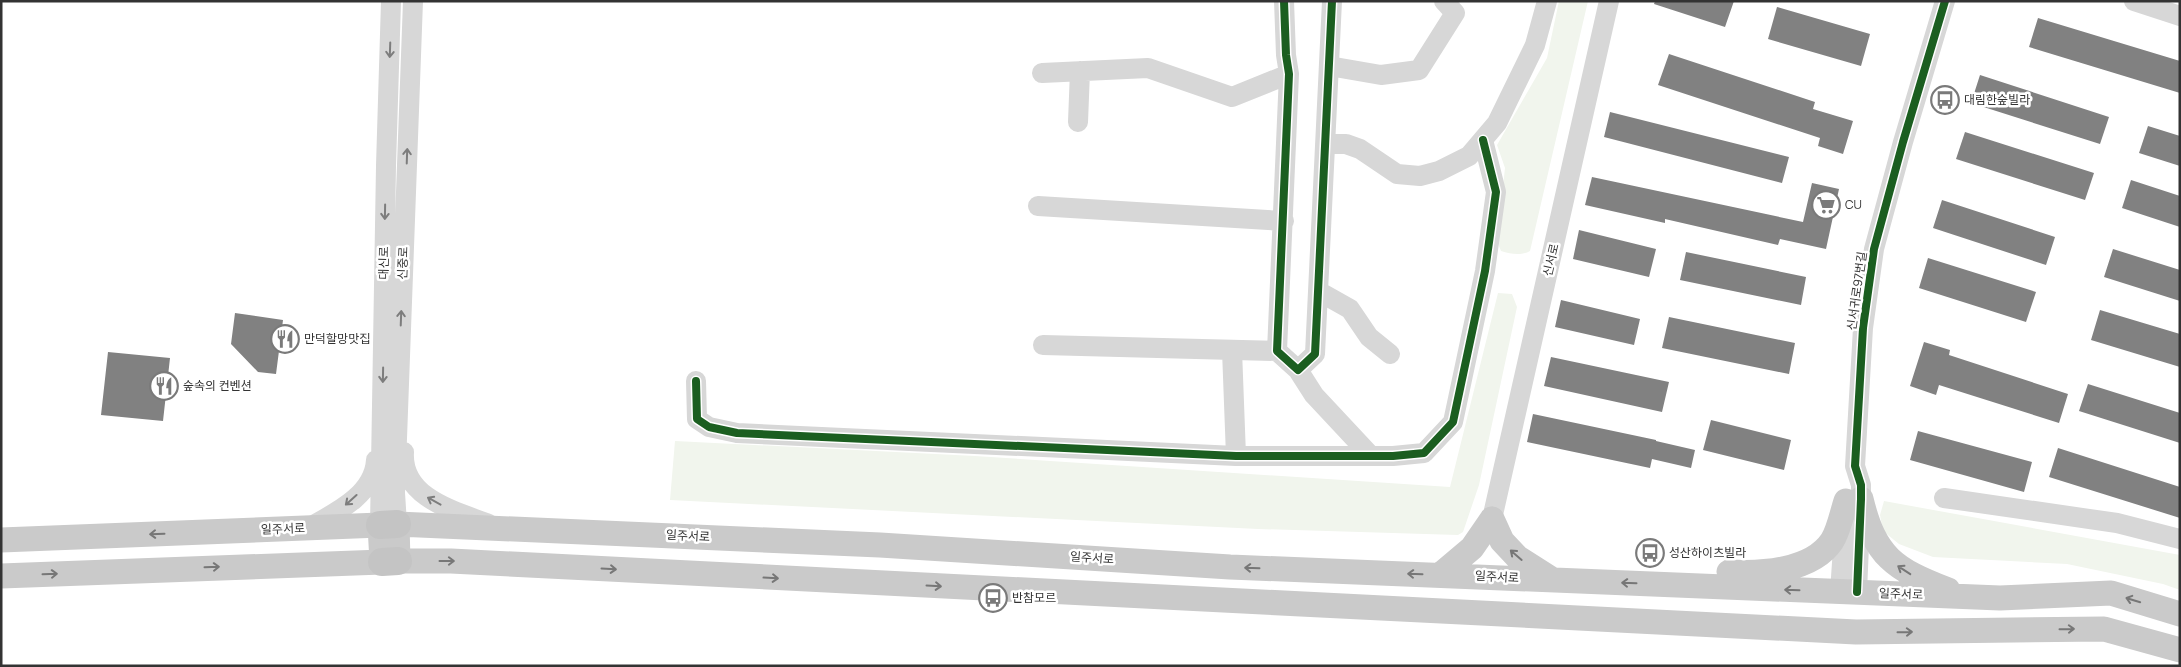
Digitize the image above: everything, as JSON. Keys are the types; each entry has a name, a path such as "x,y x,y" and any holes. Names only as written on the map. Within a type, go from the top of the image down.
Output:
{"main road":[{"path":"1675,585 1708,571 1745,573 1781,569 1819,556 1832,540 1854,500"},
{"path":"1854,500 1867,522 1877,545 1896,565 1916,578 1948,590 2000,598"},
{"path":"1440,574 1472,548 1492,519"},
{"path":"1492,519 1502,541 1517,557 1553,580"},
{"path":"389,524 390,561"},
{"name":"일주서로","path":"1,540 389,524 495,527 880,545 1230,567 2000,598 2111,593 2180,614"},
{"path":"1,576 390,561 451,561 1847,632 2104,629 2180,650"},
{"path":"1847,632 1849,592"}],"street":[{"name":"대신로","path":"390,411 386,166 392,1"},
{"name":"신중로","path":"389,524 395,493 390,411 413,1"},
{"path":"1277,351 1289,74 1286,55 1284,1"},
{"path":"1298,370 1315,354 1332,1"},
{"path":"1329,66 1381,75 1419,70 1455,13 1444,1"},
{"path":"1325,144 1346,144 1360,149 1397,174 1420,176 1438,171 1469,156 1497,123 1534,45 1547,1"},
{"name":"신서로","path":"1492,519 1609,1"},
{"name":"신서귀로97번길","path":"1849,592 1854,500 1848,482 1855,466 1863,328 1874,249 1903,142 1945,1"},
{"path":"2134,1 2180,16"},
{"path":"1042,73 1148,68 1232,97 1289,74"},
{"path":"1078,122 1080,71"},
{"path":"696,380 697,419 709,427 737,433 1236,456 1424,454 1453,422 1485,271 1496,192 1483,140"},
{"path":"1038,206 1284,221"},
{"path":"1318,291 1350,309 1369,337 1390,354"},
{"path":"1043,345 1277,351 1298,370 1314,395 1370,456"},
{"path":"1232,350 1236,456"},
{"path":"308,528 343,508 370,481 375,465 377,419 390,411 405,427 403,458 411,481 432,501 495,527"},
{"path":"1944,498 2117,523 2180,539"}],"shaded area":[{"path":"1559,1 1588,1 1530,251 1520,254 1508,253 1501,251 1497,241 1505,168 1497,145 1547,58"},
{"path":"1498,293 1512,294 1517,307 1479,485 1463,532 1458,535 1258,529 670,500 675,441 975,456 1450,487"},
{"path":"1884,501 2180,555 2180,590 2163,584 2067,564 1933,557 1899,544 1883,531 1880,515"}],"building":[{"path":"1655,1 1734,1 1725,27 1654,4"},
{"path":"1777,7 1870,34 1861,66 1768,39"},
{"path":"2038,18 2180,61 2180,93 2029,47"},
{"path":"1669,54 1815,102 1813,109 1853,121 1843,154 1818,146 1820,138 1658,85"},
{"path":"1980,75 2109,117 2100,144 1971,103"},
{"path":"1610,112 1789,157 1782,183 1604,137"},
{"path":"2148,126 2180,136 2180,166 2139,153"},
{"path":"1965,132 2094,173 2085,200 1956,159"},
{"path":"1592,177 1803,222 1812,183 1839,189 1826,249 1780,239 1778,245 1665,219 1665,223 1585,205"},
{"path":"2131,180 2180,196 2180,227 2122,208"},
{"path":"1942,200 2055,237 2046,265 1933,228"},
{"path":"1579,230 1656,249 1649,277 1573,259"},
{"path":"2113,249 2180,270 2180,301 2104,277"},
{"path":"1686,252 1806,277 1801,305 1680,280"},
{"path":"1928,258 2036,292 2026,322 1919,288"},
{"path":"1561,300 1640,319 1634,345 1555,327"},
{"path":"2100,310 2180,334 2180,367 2091,340"},
{"path":"235,313 283,320 276,374 258,372 231,344"},
{"path":"1669,317 1795,343 1789,374 1662,348"},
{"path":"1924,342 1950,350 1949,355 2068,394 2059,423 1939,385 1936,395 1910,386"},
{"path":"108,352 170,358 163,421 101,415"},
{"path":"1551,357 1669,382 1662,412 1544,386"},
{"path":"2088,384 2180,413 2180,443 2079,411"},
{"path":"1533,414 1695,450 1691,468 1652,459 1650,468 1527,442"},
{"path":"1711,420 1791,440 1784,470 1703,450"},
{"path":"1918,431 2032,462 2024,492 1910,460"},
{"path":"2058,448 2180,487 2180,518 2049,477"}],"cycle path":[{"path":"1284,1 1286,55 1289,74 1277,351 1298,370 1315,354 1332,1"},
{"path":"1857,592 1861,485 1855,466 1863,328 1874,249 1903,142 1945,1"},
{"path":"696,381 697,419 709,427 737,433 1236,456 1393,456 1424,453 1453,422 1485,271 1496,192 1483,140"}],"place":[{"name":"대림한숲빌라","path":"1945,100"},
{"name":"CU","path":"1826,205"},
{"name":"만덕할망맛집","path":"285,339"},
{"name":"숲속의 컨벤션","path":"164,386"},
{"name":"성산하이츠빌라","path":"1650,553"},
{"name":"반참모르","path":"993,598"}]}
